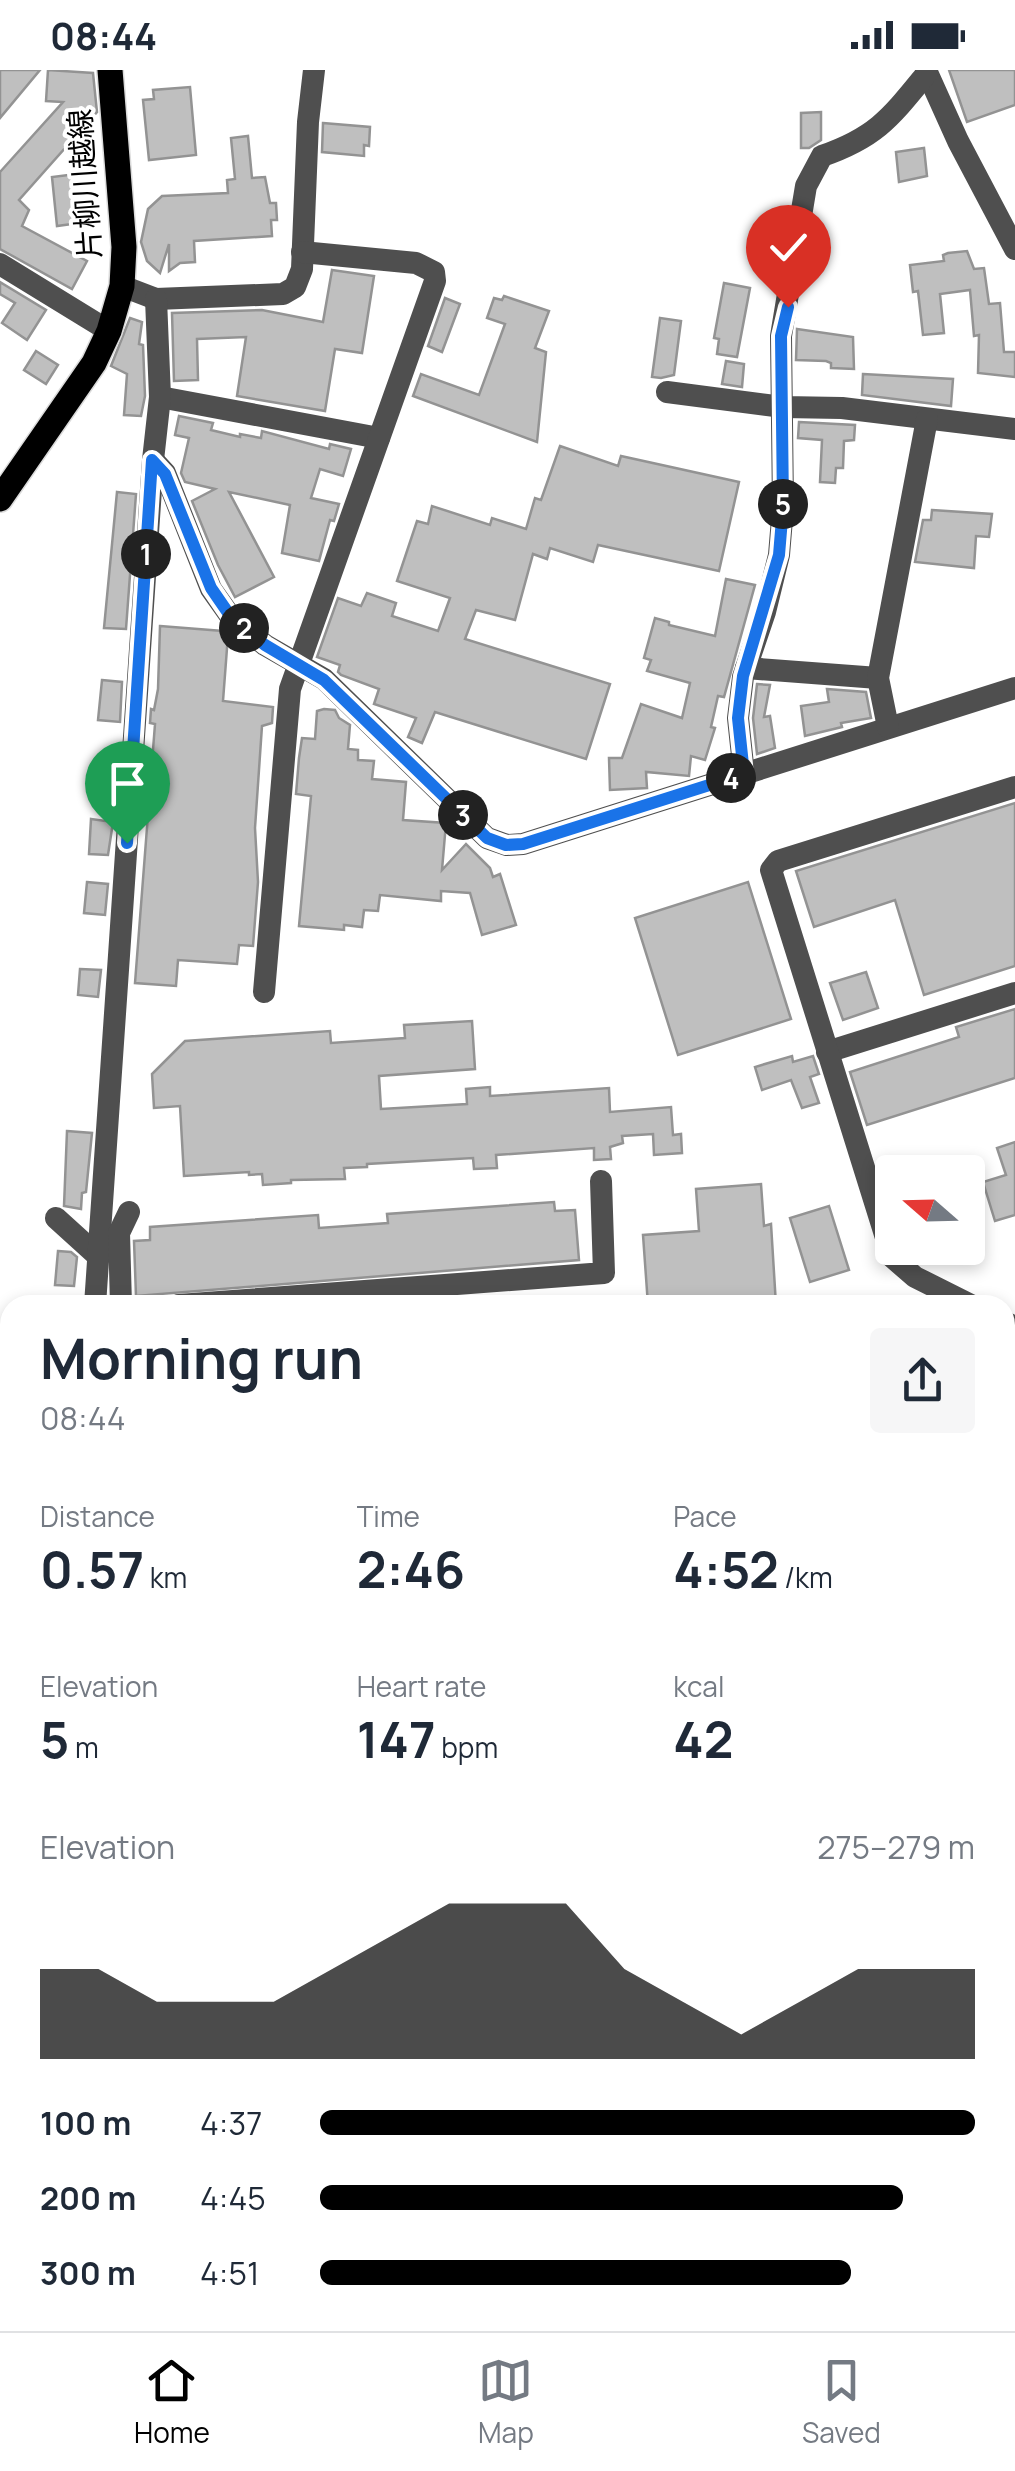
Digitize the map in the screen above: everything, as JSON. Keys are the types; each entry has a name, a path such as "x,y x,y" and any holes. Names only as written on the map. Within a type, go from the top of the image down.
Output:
{"main road":[{"name":"片柳川越線","path":"0,499 94,363 109,331 122,286 124,246 110,70"}],"street":[{"path":"122,286 156,299 283,294 295,287 302,269 314,70"},
{"path":"744,774 738,718 746,668 779,555 783,507 781,336 806,186 822,156 856,144 884,124 926,72 1015,249"},
{"path":"264,992 290,689 433,291 434,272 416,263 302,252"},
{"path":"0,264 109,331"},
{"path":"96,1295 152,460 160,397 156,299"},
{"path":"667,392 783,407 842,408 1015,430"},
{"path":"160,397 379,438"},
{"path":"888,727 878,678 927,420"},
{"path":"152,460 165,474 211,588 233,620 265,645 324,680 487,838 506,845 523,844 1015,688"},
{"path":"746,668 878,678"},
{"path":"951,1295 915,1277 892,1257 771,870 778,861 1015,787"},
{"path":"827,1052 1015,993"},
{"path":"312,1295 604,1273 601,1180"},
{"path":"122,1295 119,1233 129,1212"},
{"path":"56,1218 100,1257"}],"building":[{"path":"0,70 40,70 0,118"},
{"path":"48,70 93,73 97,112 19,200 29,210 22,226 87,261 72,289 0,249 0,172 63,102 46,101"},
{"path":"949,70 1015,70 1015,105 967,122"},
{"path":"190,87 196,155 149,160 143,100 154,99 153,90"},
{"path":"821,112 821,140 801,148 801,113"},
{"path":"323,123 370,127 364,156 322,152"},
{"path":"248,136 252,178 265,177 270,203 276,203 277,220 271,220 272,236 194,241 195,262 180,263 169,271 169,244 160,273 147,261 141,242 148,209 162,196 228,193 227,180 235,179 231,138"},
{"path":"924,148 927,176 899,182 896,152"},
{"path":"85,173 87,222 57,226 52,177"},
{"path":"967,251 974,269 984,268 989,304 1000,303 1004,352 1015,352 1015,377 978,373 979,335 974,336 970,290 940,294 944,333 923,335 918,291 913,292 910,265 944,261 943,255"},
{"path":"332,270 374,276 362,353 335,349 325,411 237,396 246,337 197,339 198,380 174,381 172,313 262,310 323,322"},
{"path":"0,282 46,310 27,340 2,323 15,303 0,294"},
{"path":"724,283 750,288 737,357 717,354 719,339 714,338"},
{"path":"504,296 549,311 535,348 546,352 537,442 413,396 421,374 479,395 505,324 487,318 494,298 502,300"},
{"path":"445,298 460,304 442,352 428,346"},
{"path":"130,318 142,322 139,344 143,345 145,396 141,416 124,415 127,374 111,366"},
{"path":"660,318 681,321 674,375 661,378 652,377"},
{"path":"797,329 853,337 854,369 831,368 826,361 796,360"},
{"path":"36,351 58,365 46,384 24,370"},
{"path":"726,361 744,364 742,387 722,384"},
{"path":"863,374 953,379 951,406 862,395"},
{"path":"179,416 213,423 211,430 240,437 261,438 262,431 329,449 330,444 351,449 343,476 320,469 311,498 339,504 334,521 330,520 319,561 282,553 290,505 229,492 274,577 235,597 192,501 215,489 185,482 181,473 189,438 175,435"},
{"path":"799,422 855,425 854,440 844,441 843,468 836,468 835,483 820,482 822,440 798,438"},
{"path":"560,446 618,466 621,456 739,482 719,571 598,545 593,562 550,548 547,559 533,554 515,620 476,610 465,639 610,684 586,759 435,712 422,743 408,737 416,718 374,704 379,689 341,675 340,665 317,657 338,598 361,606 367,593 396,603 392,616 438,631 450,598 397,581 417,521 428,524 432,506 490,525 492,518 526,529 535,498 541,500"},
{"path":"117,492 136,494 126,629 104,628"},
{"path":"932,510 992,514 989,537 976,536 974,568 915,562 923,520 931,520"},
{"path":"726,579 755,585 724,697 718,696 711,727 715,728 705,760 691,756 689,776 646,772 647,788 610,790 609,758 622,758 641,704 682,718 690,683 647,671 651,660 644,658 655,618 715,636"},
{"path":"160,626 223,631 228,635 223,701 273,707 272,723 262,726 253,946 239,945 237,964 178,960 176,986 135,983 155,724 150,723 158,689"},
{"path":"102,680 122,682 120,722 98,720"},
{"path":"757,684 770,685 764,717 770,716 775,748 757,754 753,718"},
{"path":"827,689 866,692 871,718 841,723 842,727 805,736 801,706 829,702"},
{"path":"335,710 350,725 348,749 358,750 358,760 374,761 372,779 406,782 403,820 446,823 442,870 466,844 490,868 493,877 500,874 516,925 482,935 470,893 441,891 441,901 380,895 378,911 364,910 362,927 344,925 344,930 299,926 311,796 296,794 299,758 302,738 315,739 317,711"},
{"path":"1015,803 1015,966 924,995 895,900 814,927 796,871"},
{"path":"91,819 113,822 108,855 89,854"},
{"path":"87,882 108,884 105,915 84,913"},
{"path":"748,882 791,1019 678,1055 635,918"},
{"path":"80,969 101,970 98,997 78,995"},
{"path":"866,972 878,1008 843,1020 830,983"},
{"path":"1015,1009 1015,1078 867,1125 850,1072 959,1037 956,1027"},
{"path":"472,1021 475,1069 379,1076 381,1109 467,1104 466,1089 490,1087 490,1096 609,1088 610,1112 671,1107 673,1135 681,1134 682,1153 654,1155 653,1134 622,1136 623,1143 610,1147 611,1159 594,1160 594,1148 496,1155 497,1168 474,1169 473,1158 367,1164 344,1168 345,1179 263,1185 262,1174 249,1172 184,1176 180,1106 154,1108 152,1074 185,1041 330,1031 331,1043 405,1038 404,1025"},
{"path":"792,1056 793,1062 813,1056 819,1074 810,1077 819,1103 802,1108 791,1080 762,1090 755,1067"},
{"path":"67,1131 92,1133 81,1209 64,1206"},
{"path":"1015,1142 1015,1215 995,1221 985,1181 1006,1175 997,1148"},
{"path":"761,1184 764,1226 771,1224 775,1295 647,1295 643,1235 699,1231 696,1189"},
{"path":"554,1202 555,1211 575,1210 579,1260 136,1295 134,1241 150,1240 150,1227 318,1215 319,1228 388,1223 387,1214"},
{"path":"829,1206 849,1270 810,1282 790,1218"},
{"path":"58,1251 77,1257 74,1286 55,1285"}],"route":[{"path":"127,843 152,460 165,474 211,588 233,620 265,645 324,680 487,838 506,845 523,844 744,774 738,718 743,676 779,555 783,507 781,336 788,307"}]}
